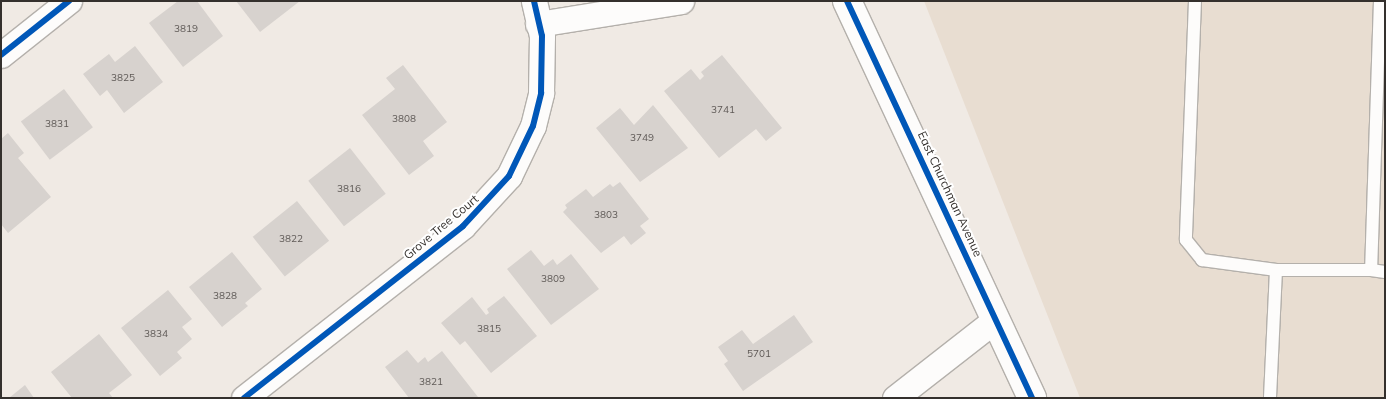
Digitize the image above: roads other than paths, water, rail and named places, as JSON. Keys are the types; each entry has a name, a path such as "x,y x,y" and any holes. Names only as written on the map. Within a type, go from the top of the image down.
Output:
{"street":[{"path":"1,55 69,1"},
{"path":"536,13 681,1"},
{"name":"East Churchman Avenue","path":"847,1 1032,398"},
{"name":"Grove Tree Court","path":"244,398 463,226 509,176 523,152 538,112 543,45 536,13"},
{"path":"895,398 995,320"}],"lane":[{"path":"1195,1 1186,240 1202,260 1276,270 1371,270 1385,272"},
{"path":"1371,270 1380,1"},
{"path":"1270,398 1276,270"}]}
